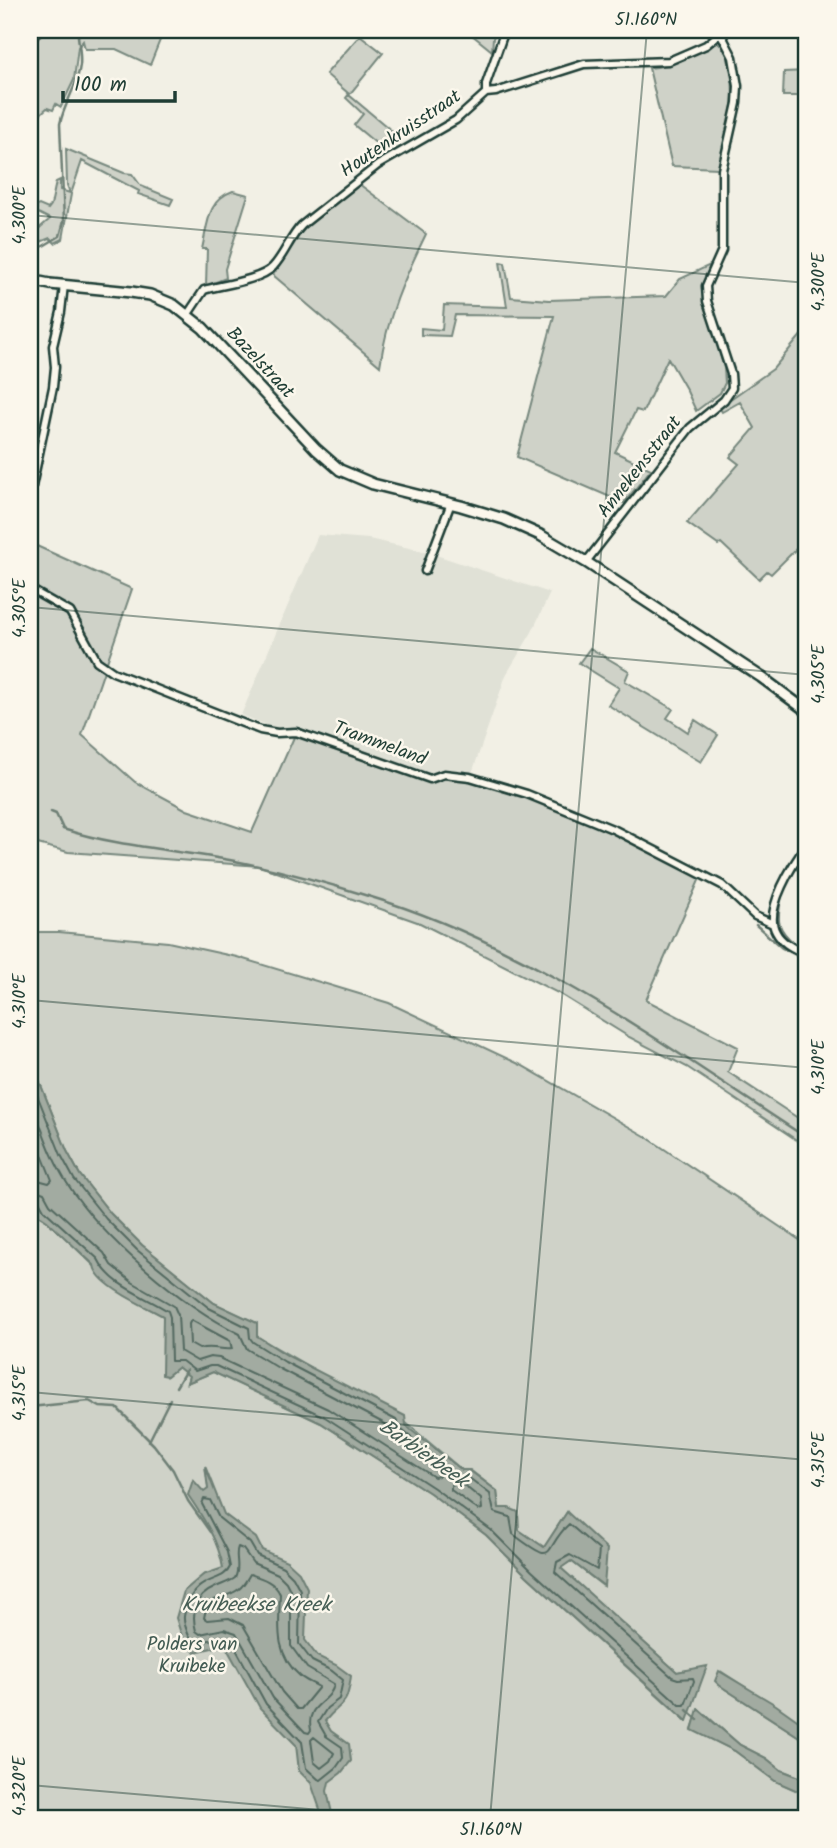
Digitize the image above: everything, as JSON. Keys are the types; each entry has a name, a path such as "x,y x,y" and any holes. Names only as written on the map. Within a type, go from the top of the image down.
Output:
{"main road":[{"name":"Bazelstraat","path":"30,280 150,295 174,305 203,328 326,459 340,470 373,484 504,519 540,536 586,562 761,677 807,711"}],"street":[{"path":"30,41 37,30"},
{"name":"Houtenkruisstraat","path":"188,314 204,290 264,274 273,267 302,225 378,165 456,120 486,93 486,84 505,30"},
{"path":"486,93 584,64 669,61 706,45 722,32"},
{"name":"Annekensstraat","path":"586,562 690,428 724,400 732,388 731,374 707,301 706,286 722,250 722,170 737,103 738,86 733,57 722,32"},
{"path":"30,496 53,387 53,346 64,285"},
{"path":"425,570 451,503"},
{"name":"Trammeland","path":"30,589 70,612 97,661 113,672 260,730 296,732 430,779 444,774 470,777 527,794 615,830 711,878 732,893 760,920 773,924 784,942 807,955"},
{"path":"773,924 785,876 807,845"}],"shaded area":[{"path":"318,535 369,539 427,552 550,593 532,632 506,675 471,776 429,777 298,728 293,740 263,730 264,724 241,715"}],"green space":[{"path":"44,30 164,30 150,65 116,49 85,49 83,41 78,47 74,80 61,107 56,104 53,110 47,108 36,118 30,113 30,51"},
{"path":"466,30 498,30 493,38 492,51"},
{"path":"360,35 383,53 349,95 392,131 378,145 354,125 363,114 346,98 349,94 326,74"},
{"path":"716,42 726,53 733,88 731,114 718,168 672,166 649,68 678,61"},
{"path":"807,71 807,96 783,96 784,72"},
{"path":"66,149 132,174 141,186 173,199 170,205 138,194 139,191 82,161 71,194 63,239 55,243 50,238 33,245 30,242 30,229 36,231 50,219 36,212 37,206 48,209 56,182 60,180 60,190 70,193 67,185"},
{"path":"359,184 426,234 397,298 380,366 273,275 297,235"},
{"path":"233,191 248,195 225,269 226,278 206,286 207,249 202,249 210,214 218,200"},
{"path":"500,262 505,263 511,297 549,300 666,296 680,279 710,265 702,290 724,368 725,383 720,393 696,411 668,358 643,412 636,410 615,452 651,469 624,503 517,457 554,316 455,315 450,336 421,335 421,328 442,330 444,305 507,307"},
{"path":"807,328 807,538 771,574 767,571 759,579 721,543 718,545 687,523 739,464 730,457 755,428 740,402 722,412 719,407 773,369"},
{"path":"30,543 132,589 82,735 135,782 187,810 252,832 298,728 429,777 444,772 519,792 602,821 701,876 646,1000 738,1047 728,1072 807,1124 807,1147 687,1067 629,1037 558,993 420,923 260,866 68,852 30,842"},
{"path":"590,648 629,671 625,681 673,709 667,718 688,732 695,720 718,735 701,762 608,705 619,688 579,663"},
{"name":"Polders van Kruibeke","path":"30,932 168,942 237,957 389,1003 521,1065 645,1136 807,1245 807,1727 722,1672 725,1689 807,1742 807,1780 781,1770 766,1758 740,1745 699,1709 692,1729 735,1751 775,1781 807,1795 807,1818 30,1818 30,1198 38,1215 47,1220 124,1295 163,1316 167,1376 178,1367 189,1376 187,1383 213,1372 321,1423 430,1493 486,1535 527,1576 686,1721 706,1667 677,1672 560,1568 571,1561 603,1586 567,1512 544,1548 518,1530 499,1508 497,1491 470,1470 462,1470 405,1422 256,1336 256,1323 214,1303 142,1245 111,1214 80,1175 67,1151 31,1060"}],"water":[{"path":"30,1030 31,1060 67,1151 80,1175 111,1214 142,1245 214,1303 257,1323 257,1336 288,1356 405,1416 406,1425 411,1430 462,1470 469,1470 497,1491 499,1508 518,1512 519,1530 544,1547 567,1512 607,1549 604,1586 571,1561 561,1568 677,1672 707,1666 687,1721 527,1576 486,1535 430,1493 321,1423 213,1372 187,1383 189,1376 178,1367 167,1376 162,1375 163,1316 122,1294 103,1280 94,1265 38,1215 30,1198"},
{"name":"Kruibeekse Kreek","path":"205,1466 224,1514 256,1538 262,1550 287,1561 299,1572 307,1588 305,1640 317,1656 351,1676 346,1699 325,1721 331,1731 349,1744 351,1761 329,1782 327,1791 333,1818 323,1818 311,1783 299,1771 296,1745 260,1708 225,1645 195,1652 184,1643 176,1618 184,1591 203,1575 223,1568 214,1539 188,1495 193,1480 204,1492 208,1489"},
{"path":"719,1671 807,1727 807,1742 719,1685 715,1681"},
{"path":"698,1709 740,1745 766,1758 781,1770 807,1780 807,1795 775,1781 735,1751 692,1730"}],"waterway":[{"name":"Barbierbeek","path":"30,254 60,236 64,221 60,124 79,73 78,36 83,30"},
{"path":"51,812 56,814 63,829 127,844 269,868 427,916 485,941 596,1001 807,1138"},
{"path":"782,894 779,924 796,945"},
{"path":"756,925 782,948 807,961"},
{"path":"176,1387 186,1370"},
{"path":"149,1441 170,1399"},
{"name":"Barbierbeek","path":"30,1407 89,1401 100,1407 117,1408 154,1445 173,1470 188,1501 210,1532"},
{"name":"Barbierbeek","path":"687,1710 698,1720"},
{"path":"793,1818 805,1793"}]}
